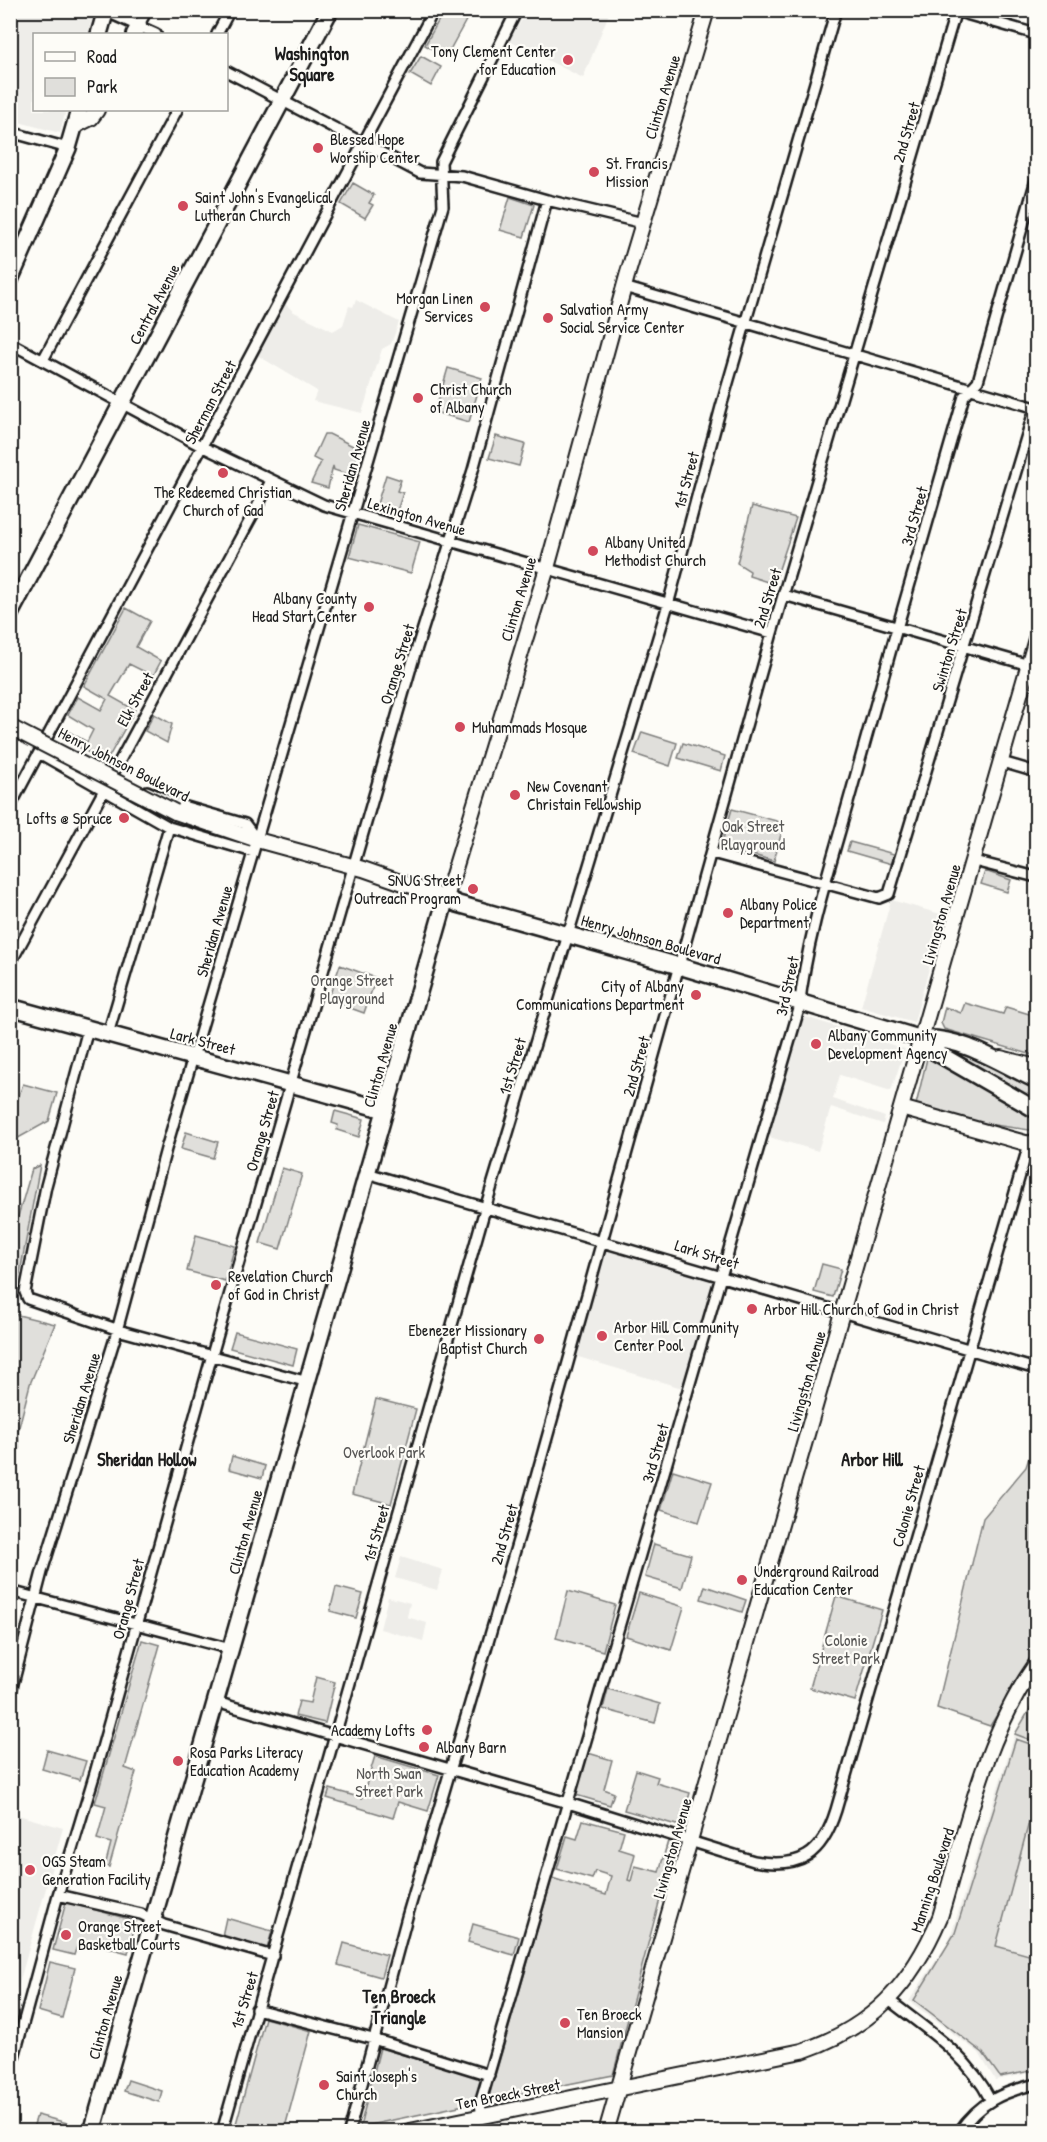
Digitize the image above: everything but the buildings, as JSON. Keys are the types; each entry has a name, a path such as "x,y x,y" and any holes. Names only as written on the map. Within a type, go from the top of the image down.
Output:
{"main road":[{"path":"99,33 105,10"},
{"name":"Central Avenue","path":"10,614 330,10"},
{"path":"10,280 68,148 79,111"},
{"name":"Henry Johnson Boulevard","path":"446,898 458,904 800,1001 922,1039 935,1038 984,1054"},
{"name":"Clinton Avenue","path":"92,2132 151,1919 216,1702 446,898"},
{"name":"Lark Street","path":"10,1007 386,1110"},
{"path":"922,1039 932,1050 1036,1110"},
{"path":"984,1054 1036,1080"}],"street":[{"path":"105,10 136,30 151,33"},
{"path":"136,30 147,10"},
{"path":"218,33 230,10"},
{"name":"Sherman Street","path":"10,807 434,10"},
{"path":"441,176 441,162 517,10"},
{"name":"Clinton Avenue","path":"446,898 547,568 624,287 707,10"},
{"name":"1st Street","path":"222,2132 485,1209 669,602 745,322 836,10"},
{"path":"955,11 1036,34"},
{"name":"2nd Street","path":"349,2132 373,2039 603,1242 772,633 856,355 955,11"},
{"path":"228,72 420,173 462,176 547,200 643,223"},
{"path":"75,126 91,118 96,111"},
{"path":"43,360 176,111"},
{"path":"10,132 68,148"},
{"name":"Sheridan Avenue","path":"10,1695 36,1597 117,1329 255,846 443,206 441,176"},
{"name":"3rd Street","path":"482,2116 480,2104 800,1001 826,883 897,627 964,396 973,389 978,381 1036,180"},
{"name":"Orange Street","path":"10,2072 15,2044 137,1626 212,1355 356,867 412,665 452,542 547,200"},
{"path":"624,287 1036,408"},
{"name":"Lexington Avenue","path":"10,343 203,447 324,505 772,633"},
{"name":"Swinton Street","path":"826,883 884,897 890,894 1036,408"},
{"name":"Elk Street","path":"10,964 271,481"},
{"path":"784,596 1033,666"},
{"name":"Livingston Avenue","path":"606,2132 692,1840 901,1108 1002,762 1033,666 1036,639"},
{"name":"Henry Johnson Boulevard","path":"10,727 175,812 255,846"},
{"name":"Henry Johnson Boulevard","path":"46,739 176,804 245,824 255,846"},
{"name":"Henry Johnson Boulevard","path":"39,753 169,827 356,867 446,898"},
{"path":"1002,762 1036,772"},
{"path":"108,1034 169,827"},
{"path":"712,853 826,883"},
{"path":"974,861 1036,877"},
{"path":"88,1029 46,1186 25,1292 28,1299 117,1329 308,1382"},
{"name":"Henry Johnson Boulevard","path":"984,1054 1036,1067"},
{"path":"901,1108 1034,1144"},
{"name":"Colonie Street","path":"216,1702 334,1738 568,1803 754,1861 780,1866 795,1862 813,1851 830,1830 969,1351 1034,1144"},
{"name":"Lark Street","path":"367,1173 1036,1369"},
{"path":"10,1591 231,1649"},
{"name":"Manning Boulevard","path":"618,2089 802,2051 833,2041 889,2000 921,1957 932,1936 940,1917 992,1744 1006,1712 1036,1664"},
{"path":"58,1895 141,1914 273,1956"},
{"path":"889,2000 950,2047 972,2069 990,2099"},
{"path":"256,2009 373,2039 489,2075"},
{"path":"959,2132 975,2110 990,2099 1036,2084"},
{"name":"Ten Broeck Street","path":"405,2132 618,2089"}],"shaded area":[{"path":"10,11 94,11 88,33 33,33 33,111 66,111 60,133 11,120"},
{"name":"Tony Clement Center for Education","path":"527,11 610,11 583,78 509,41"},
{"path":"356,300 399,322 391,344 382,349 362,413 313,401 317,391 257,355 284,303 294,312 333,331 343,325 349,306 353,307"},
{"path":"891,900 944,915 914,1022 861,1007"},
{"path":"803,1016 905,1049 891,1091 840,1075 833,1099 885,1117 883,1124 831,1107 818,1151 769,1137"},
{"path":"607,1250 714,1282 682,1388 575,1356"},
{"path":"401,1557 443,1570 437,1590 395,1578"},
{"path":"388,1597 410,1603 407,1617 427,1623 423,1641 380,1629"},
{"path":"1015,1734 1036,1742 1036,2072 995,2080 979,2053 909,2001 949,1941"},
{"name":"OGS Steam Generation Facility","path":"10,1813 63,1828 11,2012"}],"green space":[{"path":"444,11 470,13 446,57 425,45"},
{"path":"421,56 441,67 431,86 410,74"},
{"path":"353,183 374,195 369,203 373,205 365,218 341,204"},
{"path":"510,197 534,205 524,237 500,230"},
{"path":"448,368 482,378 469,422 435,412"},
{"path":"324,434 329,434 359,449 350,475 334,470 333,466 328,488 311,483 321,462 313,458"},
{"path":"496,436 525,444 519,466 489,458"},
{"path":"386,475 401,480 397,491 403,493 397,511 377,504"},
{"path":"752,506 796,518 774,584 749,576 750,571 737,563"},
{"path":"358,525 420,542 411,573 349,557"},
{"path":"126,608 150,621 136,647 161,661 153,676 129,664 110,696 135,710 106,762 60,737 64,729 87,742 93,730 68,715 78,697 101,710 107,699 84,686"},
{"path":"154,714 172,724 167,743 145,731"},
{"path":"642,732 677,743 670,766 634,754"},
{"path":"683,743 725,756 721,771 678,758"},
{"name":"Oak Street Playground","path":"732,809 784,823 774,861 721,846"},
{"path":"850,842 894,854 892,864 847,851"},
{"path":"985,871 1011,880 1007,892 981,884"},
{"name":"Orange Street Playground","path":"340,965 376,978 364,1013 328,1000"},
{"path":"965,1003 1003,1014 1006,1007 1036,1016 1036,1056 944,1029 941,1023 945,1007 961,1013"},
{"path":"935,1045 965,1053 1036,1088 1036,1103"},
{"path":"928,1054 1036,1117 1036,1131 981,1123 916,1105"},
{"path":"23,1084 57,1093 49,1121 11,1142 11,1118"},
{"path":"335,1111 364,1119 359,1137 337,1130 338,1125 332,1123"},
{"path":"186,1132 218,1142 213,1158 181,1149"},
{"path":"40,1165 14,1305 11,1304 11,1240 32,1169"},
{"path":"282,1168 302,1174 280,1249 260,1243"},
{"path":"196,1235 235,1246 225,1281 187,1271"},
{"path":"822,1264 841,1269 833,1297 814,1292"},
{"path":"10,1313 55,1324 30,1384 18,1431 19,1449 11,1480"},
{"path":"235,1332 297,1349 293,1365 230,1348"},
{"name":"Overlook Park","path":"376,1399 416,1409 391,1504 352,1494"},
{"path":"1036,1436 1036,1652 990,1726 937,1708 983,1518 1026,1467"},
{"path":"232,1456 265,1466 262,1478 229,1469"},
{"path":"673,1470 712,1482 699,1522 661,1510"},
{"path":"654,1544 691,1555 682,1588 645,1577"},
{"path":"705,1586 746,1600 742,1612 701,1599"},
{"path":"336,1587 363,1594 356,1618 330,1611"},
{"path":"568,1591 615,1605 603,1651 556,1638"},
{"path":"639,1593 684,1607 671,1650 626,1636"},
{"name":"Colonie Street Park","path":"836,1596 882,1610 855,1701 810,1688"},
{"path":"142,1640 160,1645 125,1768 136,1772 109,1867 105,1866 111,1843 97,1839 106,1806 95,1803"},
{"path":"316,1677 335,1682 325,1723 295,1716 299,1701 310,1703"},
{"path":"608,1689 660,1704 655,1723 603,1709"},
{"path":"1036,1699 1036,1742 1015,1734"},
{"path":"1016,1739 1036,1746 1036,1796 996,1946 1036,1957 1036,2070 1000,2077 983,2053 914,2000 955,1933"},
{"path":"47,1750 86,1761 80,1780 42,1769"},
{"path":"588,1753 612,1760 604,1789 614,1793 610,1805 576,1795"},
{"name":"North Swan Street Park","path":"375,1756 439,1775 428,1811 398,1802 393,1818 327,1798 330,1789 362,1798"},
{"path":"636,1770 658,1777 656,1783 690,1793 680,1826 624,1810"},
{"name":"Ten Broeck Mansion","path":"583,1820 624,1831 619,1849 635,1854 628,1880 631,1881 635,1866 659,1872 668,1841 675,1843 613,2075 488,2100 552,1878 606,1895 611,1876 595,1871 592,1879 557,1869 567,1836 577,1839"},
{"path":"66,1902 136,1921 128,1953 79,1940 74,1955 53,1950"},
{"path":"226,1918 272,1931 267,1949 222,1936"},
{"path":"473,1924 519,1937 514,1955 468,1942"},
{"path":"344,1943 387,1955 381,1977 338,1965"},
{"path":"50,1962 75,1968 62,2018 38,2011"},
{"path":"265,2018 311,2031 284,2131 234,2131"},
{"path":"380,2048 481,2078 473,2103 360,2127"},
{"path":"128,2080 162,2091 159,2102 124,2091"},
{"path":"37,2115 75,2125 73,2131 32,2131"}],"place":[{"name":"Tony Clement Center for Education","path":"568,60"},
{"name":"Blessed Hope Worship Center","path":"318,148"},
{"name":"St. Francis Mission","path":"594,172"},
{"name":"Saint John's Evangelical Lutheran Church","path":"183,206"},
{"name":"Morgan Linen Services","path":"485,307"},
{"name":"Salvation Army Social Service Center","path":"548,318"},
{"name":"Christ Church of Albany","path":"418,398"},
{"name":"The Redeemed Christian Church of Gad","path":"223,473"},
{"name":"Albany United Methodist Church","path":"593,551"},
{"name":"Albany County Head Start Center","path":"369,607"},
{"name":"Muhammads Mosque","path":"460,727"},
{"name":"New Covenant Christain Fellowship","path":"515,795"},
{"name":"Lofts @ Spruce","path":"124,818"},
{"name":"SNUG Street Outreach Program","path":"473,889"},
{"name":"Albany Police Department","path":"728,913"},
{"name":"City of Albany Communications Department","path":"696,995"},
{"name":"Albany Community Development Agency","path":"816,1044"},
{"name":"Revelation Church of God in Christ","path":"216,1285"},
{"name":"Arbor Hill Church of God in Christ","path":"752,1309"},
{"name":"Arbor Hill Community Center Pool","path":"602,1336"},
{"name":"Ebenezer Missionary Baptist Church","path":"539,1339"},
{"name":"Underground Railroad Education Center","path":"742,1580"},
{"name":"Academy Lofts","path":"427,1730"},
{"name":"Albany Barn","path":"424,1747"},
{"name":"Rosa Parks Literacy Education Academy","path":"178,1761"},
{"name":"OGS Steam Generation Facility","path":"30,1870"},
{"name":"Orange Street Basketball Courts","path":"66,1935"},
{"name":"Ten Broeck Mansion","path":"565,2023"},
{"name":"Saint Joseph's Church","path":"324,2085"}],"district":[{"name":"Washington Square","path":"312,63"},
{"name":"Sheridan Hollow","path":"147,1459"},
{"name":"Arbor Hill","path":"872,1459"},
{"name":"Ten Broeck Triangle","path":"399,2006"}]}
